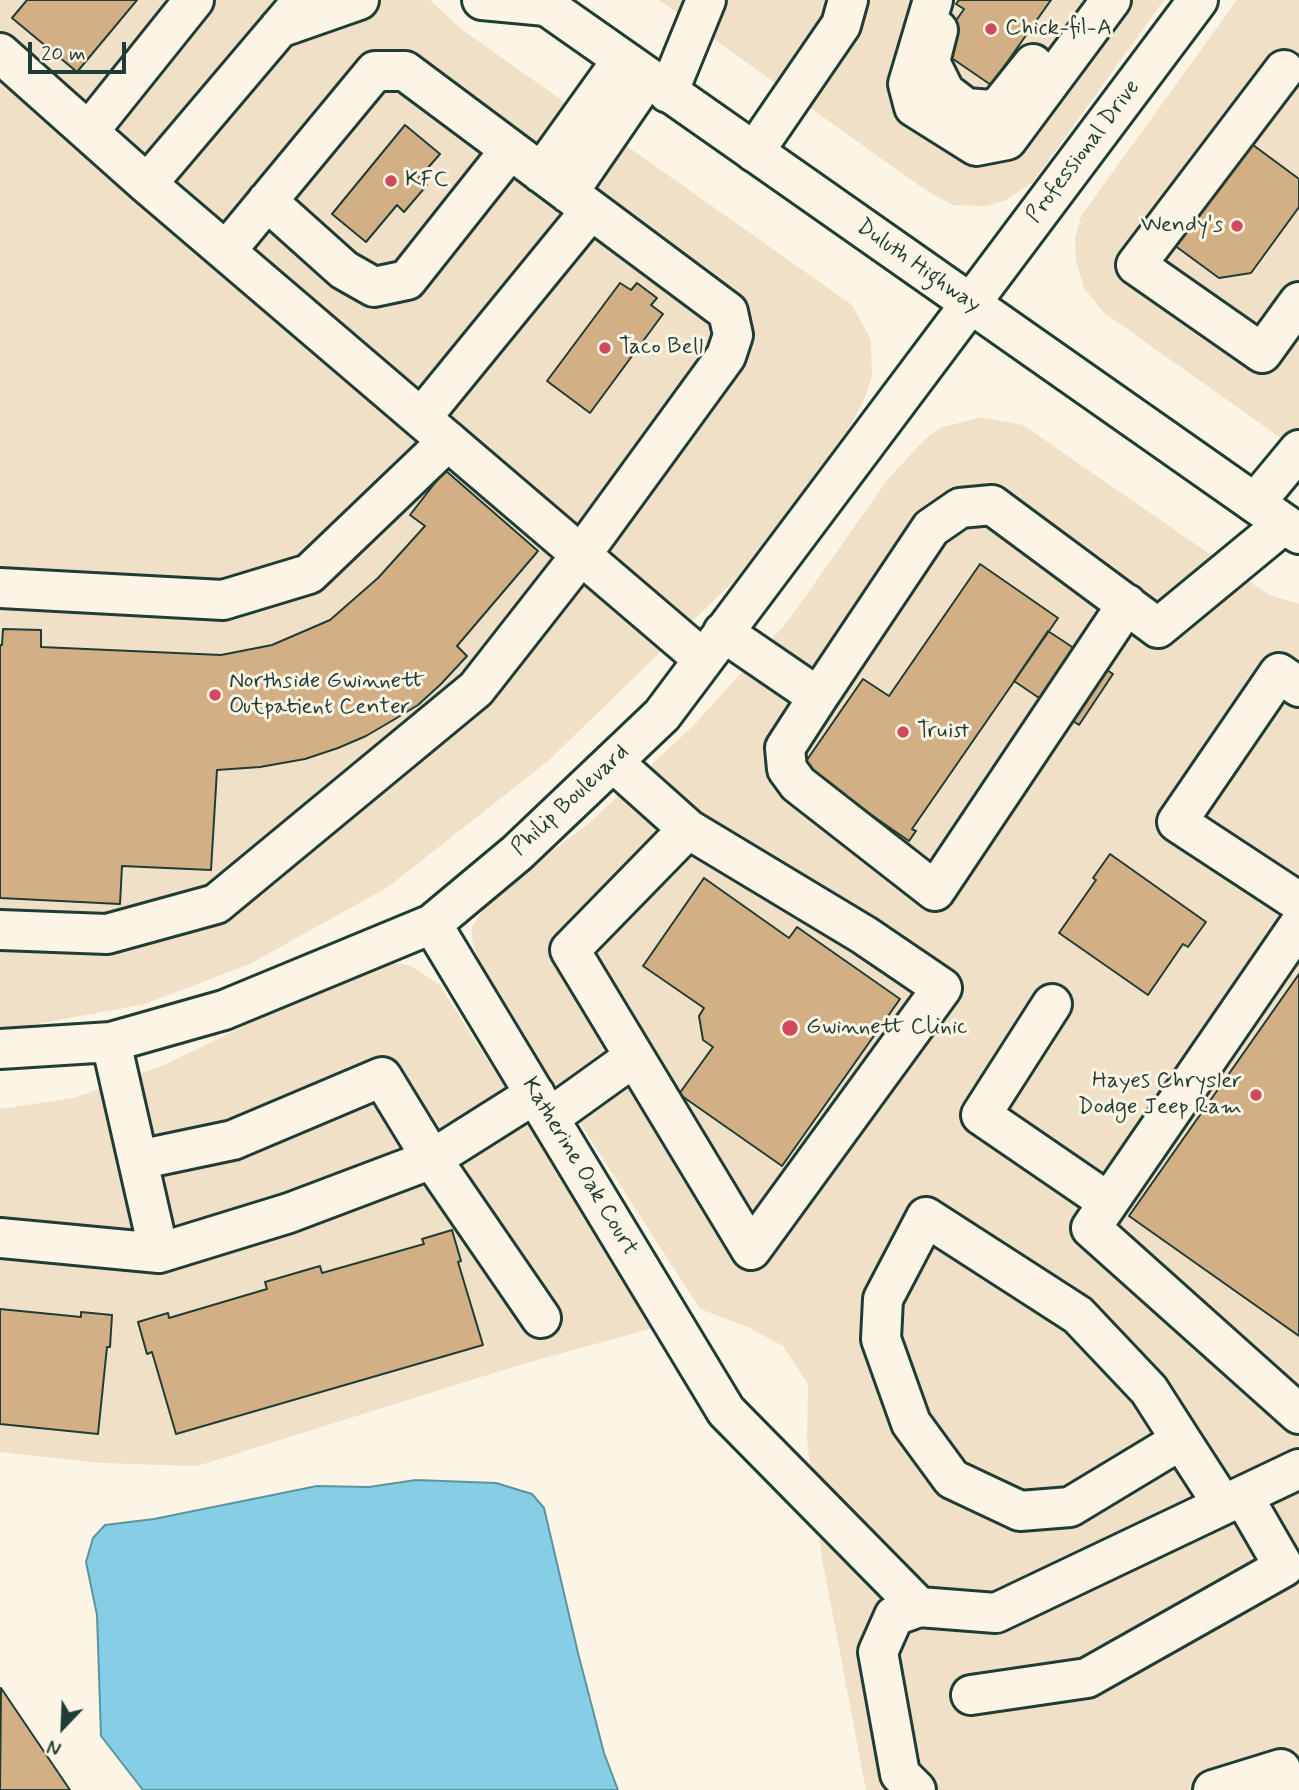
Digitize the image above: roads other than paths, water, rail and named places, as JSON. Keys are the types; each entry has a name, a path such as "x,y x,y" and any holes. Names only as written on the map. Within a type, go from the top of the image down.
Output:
{"street":[{"path":"89,131 194,0"},
{"path":"147,184 284,14 303,0"},
{"path":"284,14 359,0"},
{"path":"482,0 554,6"},
{"path":"0,588 223,600 309,574 435,429 567,192 646,77 706,0"},
{"path":"754,152 841,25 848,0"},
{"path":"933,0 908,84 914,107 976,146 1007,140 1092,17"},
{"path":"953,0 938,29 930,61 945,92 966,108 992,110 1001,104 1048,45 1092,17"},
{"name":"Professional Drive","path":"970,303 1198,0"},
{"name":"Duluth Highway","path":"554,6 646,77 1280,521"},
{"path":"0,52 147,184 581,555 713,645 818,697"},
{"path":"1292,326 1262,353 1136,265 1294,67"},
{"path":"0,930 107,934 216,904 476,689 581,555 726,356 733,335 728,312 405,71 375,71 226,251"},
{"path":"267,201 344,270 374,287 407,280 510,150"},
{"name":"Philip Boulevard","path":"0,1049 111,1042 224,1010 432,924 517,853 662,715 970,303"},
{"path":"1127,604 935,891 798,783 787,769 785,748 818,697 931,528 960,508 992,505 1127,604 1158,628 1280,521 1299,450"},
{"path":"1299,687 1279,673 1177,822 1299,902"},
{"path":"613,762 688,829 864,935 942,988 751,1250 570,950 688,829"},
{"name":"Katherine Oak Court","path":"432,924 726,1411 919,1607"},
{"path":"1299,925 1091,1228 1299,1414"},
{"path":"1052,1004 981,1115 1108,1202"},
{"path":"111,1042 159,1253"},
{"path":"0,1238 159,1253 289,1213 432,1159 542,1106 634,1057"},
{"path":"138,1160 233,1140 382,1077 432,1159 541,1318"},
{"path":"971,1695 1087,1678 1284,1567 1233,1500 1181,1440 1149,1390 1078,1314 926,1217 883,1299 881,1339 911,1423 952,1479 1020,1511 1069,1507 1181,1440"},
{"path":"916,1790 900,1773 878,1652 894,1616 919,1607 996,1613 1299,1469"},
{"path":"1213,1790 1281,1769 1289,1790"}],"water":[{"path":"416,1480 496,1483 532,1494 544,1508 604,1753 618,1790 143,1790 101,1736 97,1615 86,1562 93,1538 105,1525 154,1519 317,1486 369,1487"}],"place":[{"name":"Chick-fil-A","path":"991,29"},
{"name":"KFC","path":"391,181"},
{"name":"Wendy's","path":"1237,226"},
{"name":"Taco Bell","path":"605,348"},
{"name":"Northside Gwinnett Outpatient Center","path":"215,695"},
{"name":"Truist","path":"903,732"},
{"name":"Gwinnett Clinic","path":"790,1028"},
{"name":"Hayes Chrysler Dodge Jeep Ram","path":"1256,1095"}]}
